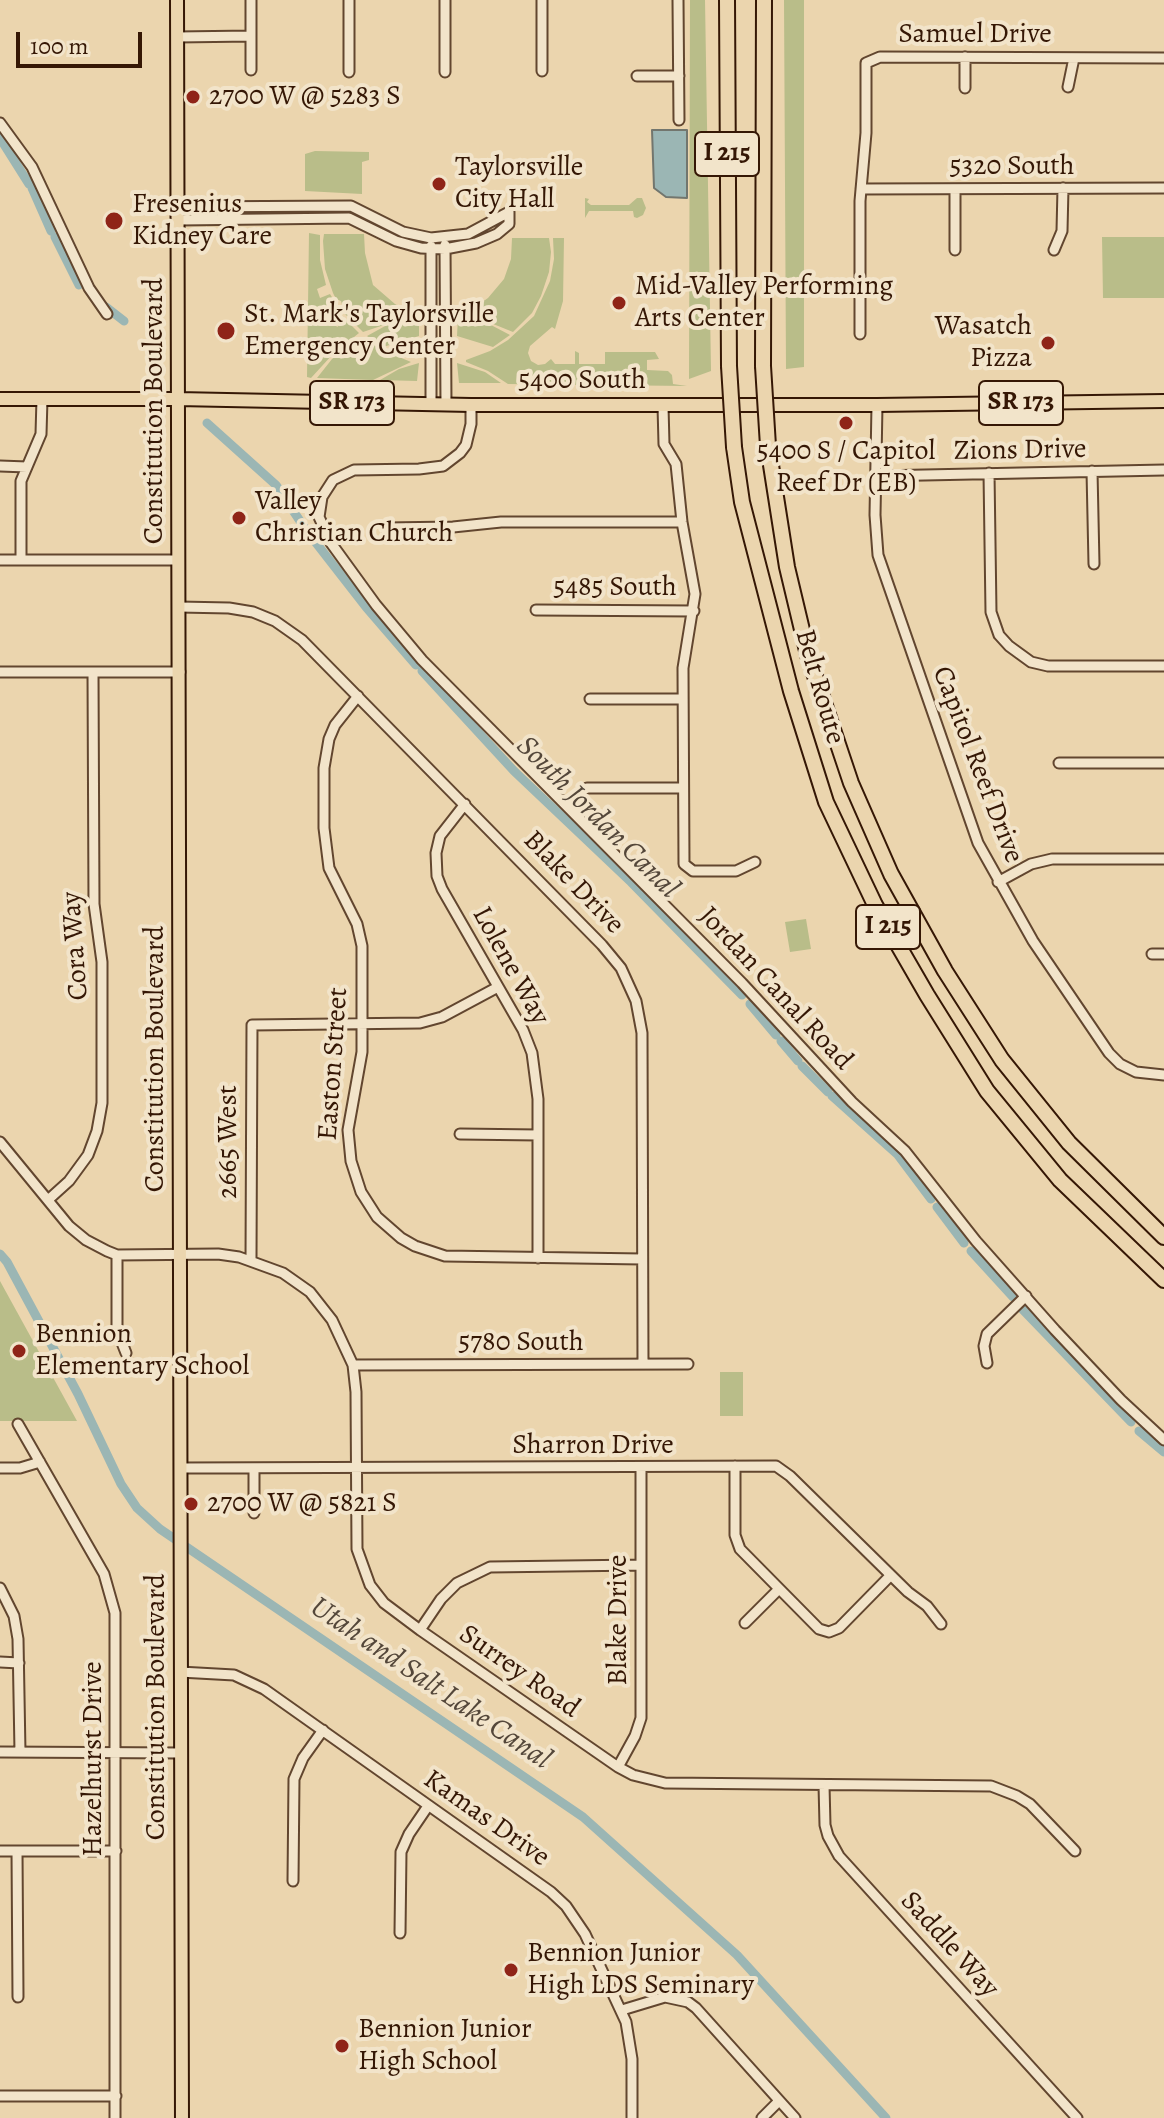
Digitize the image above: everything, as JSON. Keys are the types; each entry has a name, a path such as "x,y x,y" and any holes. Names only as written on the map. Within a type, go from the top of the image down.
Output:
{"highway":[{"name":"Belt Route","path":"727,0 729,366 734,447 742,502 791,691 826,802 875,905 987,1091 1060,1180 1164,1280"},
{"name":"Belt Route","path":"764,0 763,366 768,446 787,567 808,655 851,783 891,874 945,971 1002,1060 1069,1143 1164,1237"}],"main road":[{"name":"Constitution Boulevard","path":"177,0 182,2118"},
{"name":"5400 South","path":"0,399 663,406 1164,401"}],"street":[{"path":"251,0 251,70"},
{"path":"349,0 349,72"},
{"path":"445,0 445,72"},
{"path":"542,0 542,71"},
{"path":"678,0 679,120"},
{"path":"177,37 251,36"},
{"name":"Samuel Drive","path":"861,189 866,133 866,63 880,57 1164,58"},
{"path":"965,57 965,88"},
{"path":"1068,87 1074,58"},
{"path":"637,76 679,76"},
{"path":"0,123 32,167 89,288 107,314"},
{"path":"1054,250 1062,231 1063,188"},
{"name":"5320 South","path":"861,189 1164,188"},
{"path":"860,334 861,189"},
{"path":"955,189 955,250"},
{"path":"179,213 351,206 403,232 431,244 445,249 476,243 497,234 509,224 509,212 476,231 431,244"},
{"path":"445,238 446,405"},
{"path":"431,244 431,405"},
{"path":"21,560 20,488 41,434 42,399"},
{"name":"Jordan Canal Road","path":"471,405 466,445 443,466 354,470 333,480 322,497 319,517 331,543 376,605 422,660 742,983 844,1094 905,1151 976,1241 1112,1391 1164,1440"},
{"name":"Capitol Reef Drive","path":"877,405 875,525 878,555 971,827 998,882 1051,969 1109,1053 1120,1064 1136,1072 1164,1075"},
{"path":"663,406 664,444 676,464 682,522 695,594 684,660 683,858 686,869 693,871 736,871 755,862"},
{"path":"0,466 27,467"},
{"name":"Zions Drive","path":"877,476 1164,470"},
{"path":"1092,471 1094,564"},
{"path":"989,473 991,612 999,635 1031,662 1048,666 1164,666"},
{"path":"386,528 453,527 501,522 682,522"},
{"path":"0,560 179,560"},
{"name":"Blake Drive","path":"179,607 241,609 275,621 302,640 465,804 621,968 639,1014 642,1033 643,1364"},
{"name":"5485 South","path":"536,610 694,611"},
{"path":"0,672 180,672"},
{"name":"Cora Way","path":"48,1200 69,1181 88,1155 97,1131 102,1103 102,962 94,904 93,672"},
{"name":"Easton Street","path":"358,696 335,725 329,739 325,755 324,828 329,868 353,914 360,935 361,1066 349,1122 349,1149 357,1184 377,1217 388,1228 415,1246 445,1256 642,1259"},
{"path":"590,699 683,699"},
{"path":"1059,763 1164,763"},
{"path":"587,788 682,788"},
{"name":"Lolene Way","path":"465,804 440,836 436,853 437,876 523,1030 532,1053 537,1077 538,1258"},
{"path":"998,882 1031,864 1052,859 1164,859"},
{"path":"1152,954 1164,954"},
{"path":"362,1025 432,1021 498,987"},
{"name":"2665 West","path":"251,1259 252,1025 362,1025"},
{"path":"460,1134 538,1135"},
{"path":"0,1142 77,1233 117,1255 117,1330 126,1353"},
{"name":"Surrey Road","path":"117,1255 218,1254 251,1259 283,1273 310,1292 332,1320 353,1365 356,1392 356,1537 364,1573 384,1603 618,1767 633,1775 665,1783 991,1786 1030,1804 1075,1851"},
{"path":"987,1363 984,1346 987,1334 1026,1296"},
{"name":"5780 South","path":"353,1365 688,1364"},
{"name":"Hazelhurst Drive","path":"18,1424 104,1574 113,1599 116,1627 115,2118"},
{"path":"0,1468 20,1468 40,1462"},
{"path":"735,1466 735,1535 738,1545 814,1625 829,1632 839,1628 890,1576"},
{"name":"Sharron Drive","path":"181,1468 771,1466 784,1471 890,1576 927,1606 941,1624"},
{"path":"254,1468 254,1513"},
{"name":"Blake Drive","path":"618,1767 641,1718 641,1468"},
{"path":"420,1630 449,1591 467,1576 490,1567 641,1565"},
{"path":"0,1588 17,1627 20,1752"},
{"path":"745,1623 778,1590"},
{"path":"0,1662 19,1663"},
{"name":"Kamas Drive","path":"180,1672 223,1673 243,1677 264,1689 551,1892 566,1906 585,1934 622,2010 631,2046 632,2118"},
{"path":"293,1881 294,1779 303,1758 323,1730"},
{"path":"0,1752 181,1753"},
{"name":"Saddle Way","path":"824,1785 825,1825 839,1856 1077,2118"},
{"path":"400,1933 401,1852 428,1806"},
{"path":"0,1851 116,1851"},
{"path":"17,1851 18,1997"},
{"path":"622,2010 665,1997 688,2002 795,2118"},
{"path":"0,2096 116,2096"},
{"path":"762,2118 779,2101"}],"green space":[{"path":"690,0 705,0 711,371 689,379"},
{"path":"784,0 804,0 804,367 786,369"},
{"path":"315,151 369,152 369,160 362,162 362,194 305,191 305,154"},
{"path":"585,198 591,205 629,205 642,198 646,208 643,215 637,218 633,211 589,211 585,218"},
{"path":"309,233 320,235 320,260 326,285 317,289 320,298 330,294 341,312 332,319 337,327 346,320 359,333 333,354 311,378 307,377"},
{"path":"324,234 364,234 373,285 411,316 363,332 345,314 341,301 333,293 325,269 323,241"},
{"path":"1102,237 1164,237 1164,298 1103,298"},
{"path":"512,238 549,238 551,252 549,272 541,296 532,313 513,332 466,313 488,298 504,279 511,259"},
{"path":"553,238 564,238 563,301 555,329 552,327 530,346 528,353 531,361 538,365 551,359 555,364 575,364 575,351 579,353 579,364 605,364 605,352 655,352 659,359 647,360 647,370 668,371 673,384 687,386 508,384 466,362 508,340 534,316 550,281 554,259"},
{"path":"458,317 491,325 510,335 493,347 457,336"},
{"path":"419,318 419,336 383,347 367,336 387,325"},
{"path":"362,337 380,349 411,362 373,380 317,378 332,359"},
{"path":"419,363 417,381 380,380 399,369"},
{"path":"457,363 485,372 501,383 459,383"},
{"path":"806,919 811,949 790,952 785,922"},
{"name":"Bennion Elementary School","path":"0,1281 77,1421 0,1421"},
{"path":"720,1372 743,1372 743,1416 720,1416"}],"water":[{"path":"652,130 687,130 687,198 666,197 654,188"}],"waterway":[{"name":"South Jordan Canal","path":"0,138 29,184"},
{"name":"South Jordan Canal","path":"32,188 51,231"},
{"name":"South Jordan Canal","path":"55,237 79,285"},
{"name":"South Jordan Canal","path":"106,307 124,321"},
{"name":"South Jordan Canal","path":"207,423 276,485 306,530 416,665"},
{"name":"South Jordan Canal","path":"422,671 514,771 631,882 742,995"},
{"name":"South Jordan Canal","path":"750,1004 776,1035"},
{"name":"South Jordan Canal","path":"781,1041 798,1061"},
{"name":"South Jordan Canal","path":"802,1066 828,1092"},
{"name":"South Jordan Canal","path":"832,1096 898,1155 931,1199"},
{"name":"South Jordan Canal","path":"937,1207 964,1243"},
{"name":"South Jordan Canal","path":"971,1251 1013,1297"},
{"name":"Utah and Salt Lake Canal","path":"0,1254 78,1394 121,1484 137,1508 160,1529 583,1817 737,1955 886,2118"},
{"name":"South Jordan Canal","path":"1023,1310 1131,1422"},
{"name":"South Jordan Canal","path":"1139,1431 1164,1452"}],"place":[{"name":"2700 W @ 5283 S","path":"193,97"},
{"name":"Taylorsville City Hall","path":"439,184"},
{"name":"Fresenius Kidney Care","path":"114,221"},
{"name":"Mid-Valley Performing Arts Center","path":"619,303"},
{"name":"St. Mark's Taylorsville Emergency Center","path":"226,331"},
{"name":"Wasatch Pizza","path":"1048,343"},
{"name":"5400 S / Capitol Reef Dr (EB)","path":"846,423"},
{"name":"Valley Christian Church","path":"239,518"},
{"name":"Bennion Elementary School","path":"19,1351"},
{"name":"2700 W @ 5821 S","path":"191,1504"},
{"name":"Bennion Junior High LDS Seminary","path":"511,1970"},
{"name":"Bennion Junior High School","path":"342,2046"}]}
